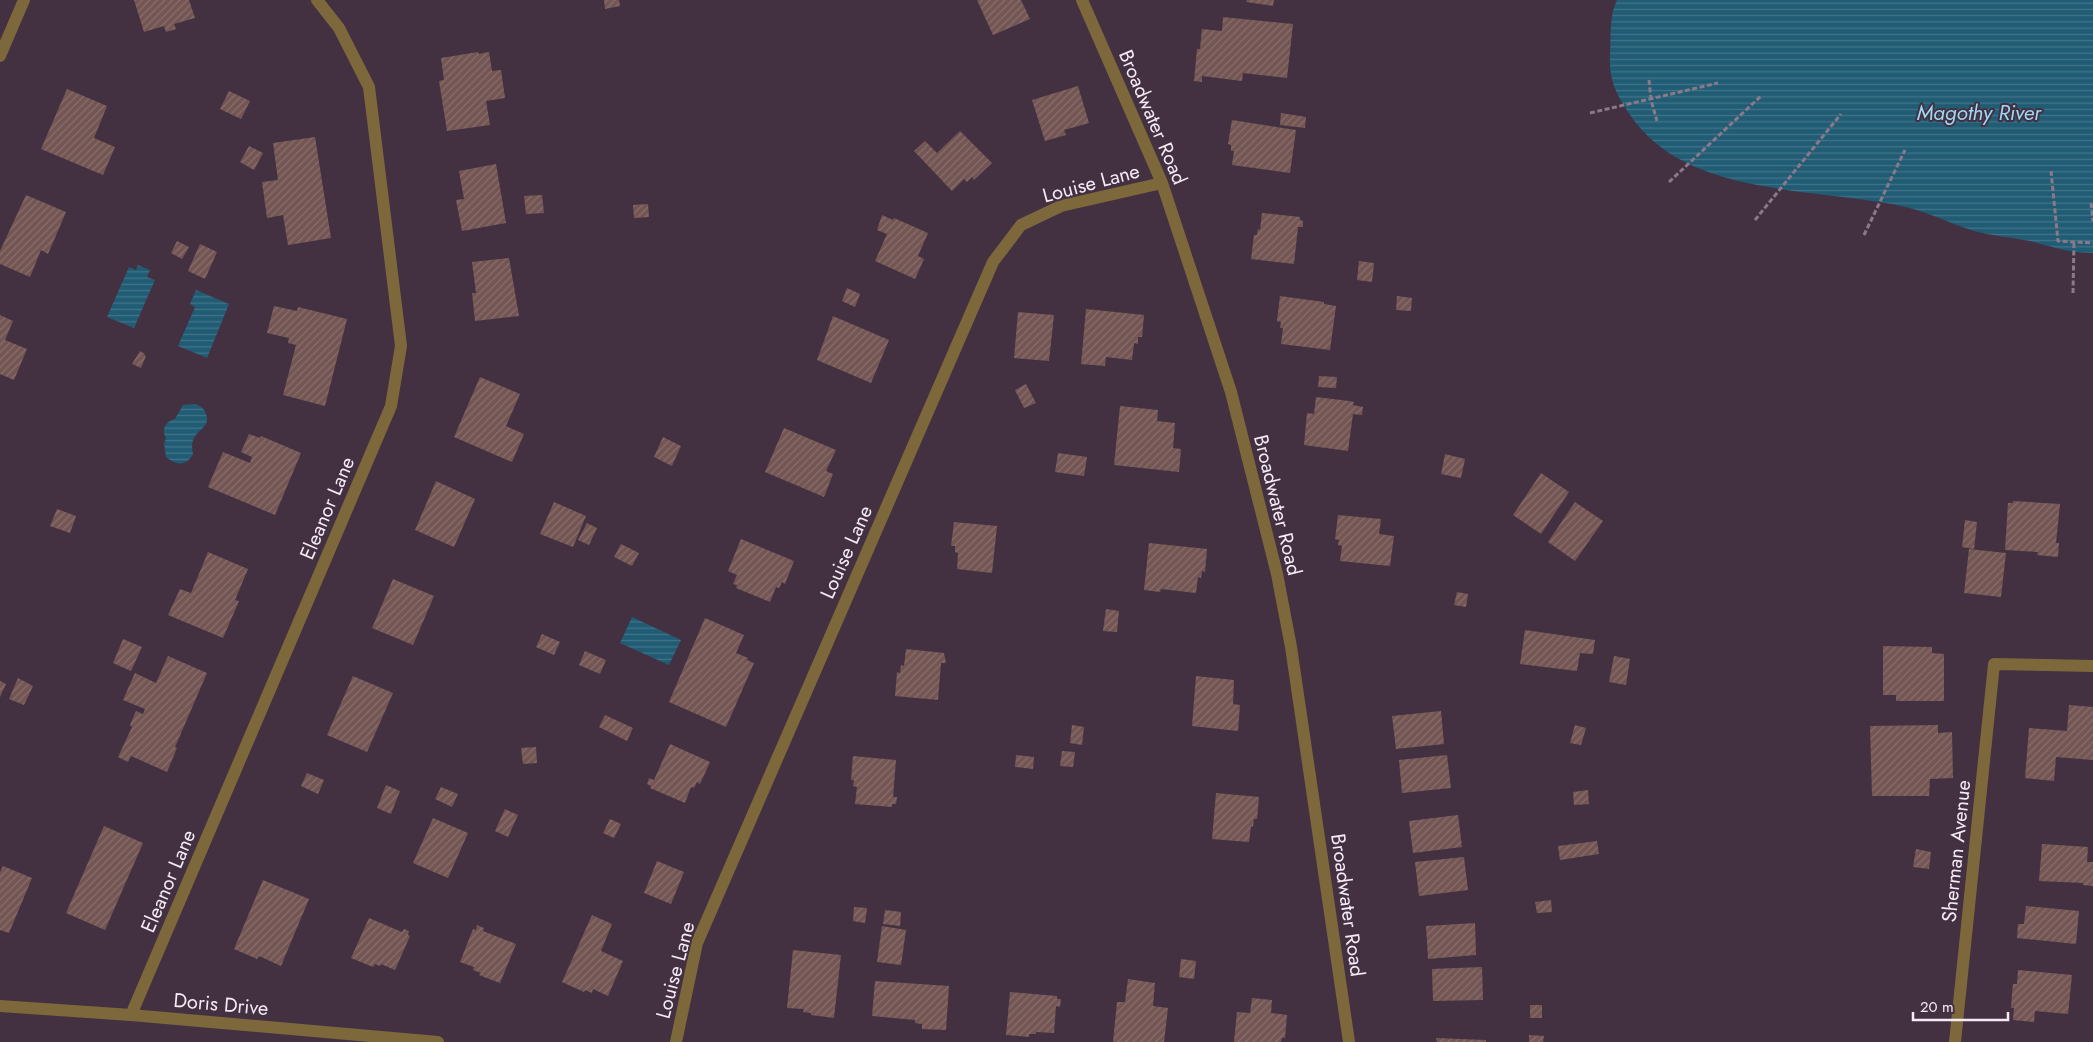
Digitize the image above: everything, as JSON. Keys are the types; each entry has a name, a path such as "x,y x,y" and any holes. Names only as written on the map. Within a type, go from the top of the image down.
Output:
{"street":[{"path":"0,56 24,0"},
{"name":"Eleanor Lane","path":"131,1015 391,406 401,346 369,87 339,28 317,0"},
{"name":"Broadwater Road","path":"1082,0 1162,183 1232,392 1277,574 1291,647 1349,1042"},
{"name":"Louise Lane","path":"676,1042 697,943 993,262 1021,225 1061,206 1162,183"},
{"name":"Sherman Avenue","path":"1955,1042 1994,664 2093,666"},
{"name":"Doris Drive","path":"0,1006 131,1015 438,1042"}],"path":[{"path":"1649,80 1656,121"},
{"path":"1590,113 1718,83"},
{"path":"1669,182 1761,96"},
{"path":"1755,220 1841,114"},
{"path":"1864,235 1905,150"},
{"path":"2051,171 2058,241 2093,243"},
{"path":"2091,203 2093,221"},
{"path":"2073,293 2074,242"}],"water":[{"name":"Magothy River","path":"1617,0 2093,0 2093,253 2068,251 2030,241 1978,232 1906,207 1871,200 1755,185 1718,175 1683,161 1653,140 1628,112 1616,92 1612,79 1610,56 1612,20"},
{"path":"138,265 150,270 147,277 155,280 134,328 107,317 129,267 136,270"},
{"path":"196,290 229,304 207,358 178,346 195,307 190,304"},
{"path":"195,404 201,406 204,410 207,422 193,440 193,454 190,458 184,463 173,462 166,457 164,429 167,424 175,419 183,405"},
{"path":"632,617 681,640 669,665 620,643"}],"building":[{"path":"134,0 189,0 195,18 174,24 176,29 166,32 164,26 144,32"},
{"path":"604,0 619,0 620,6 605,9"},
{"path":"977,0 1021,0 1030,19 993,35"},
{"path":"1247,0 1274,0 1273,6 1246,2"},
{"path":"1223,17 1293,24 1287,78 1243,73 1242,81 1202,76 1202,82 1194,81 1197,49 1200,49 1202,29 1222,31"},
{"path":"478,52 479,54 489,52 492,71 501,70 505,98 486,101 490,125 447,131 439,81 444,80 441,58"},
{"path":"1078,86 1089,123 1064,130 1066,135 1045,141 1032,100"},
{"path":"67,89 107,106 94,138 115,147 103,175 41,149"},
{"path":"229,91 250,101 241,119 220,109"},
{"path":"1281,113 1306,117 1305,128 1280,125"},
{"path":"1232,120 1296,130 1290,173 1232,165 1234,151 1231,151 1231,145 1228,144"},
{"path":"960,131 992,163 974,180 972,177 967,182 964,179 952,191 914,151 925,141 937,153"},
{"path":"315,137 331,238 288,245 283,215 267,218 262,182 278,180 273,143"},
{"path":"249,146 263,153 254,170 240,162"},
{"path":"496,164 506,223 462,231 456,200 464,199 459,171"},
{"path":"26,195 66,212 48,254 41,250 30,277 0,264 0,251"},
{"path":"542,195 544,213 526,214 524,196"},
{"path":"648,204 649,217 634,218 633,205"},
{"path":"1262,213 1300,217 1300,220 1303,221 1303,227 1298,227 1294,264 1251,259 1254,235 1257,235 1258,229 1260,230"},
{"path":"882,215 893,220 894,218 928,233 918,256 924,259 915,279 875,261 887,234 877,230"},
{"path":"177,241 189,247 182,259 171,253"},
{"path":"200,244 217,252 205,279 188,271"},
{"path":"509,258 519,316 475,321 472,293 476,293 472,262"},
{"path":"1359,261 1374,263 1372,282 1357,280"},
{"path":"847,288 860,294 855,307 842,301"},
{"path":"1280,296 1324,302 1324,304 1336,306 1330,350 1281,344 1283,328 1280,328 1281,322 1277,321"},
{"path":"1397,296 1412,298 1411,311 1396,310"},
{"path":"274,306 297,311 298,307 347,319 325,406 283,395 296,345 288,343 289,338 267,333"},
{"path":"1086,309 1144,315 1142,337 1138,337 1138,344 1134,343 1132,360 1106,357 1105,366 1081,364"},
{"path":"1018,312 1054,315 1049,361 1014,358"},
{"path":"0,315 13,321 5,340 27,349 14,380 0,374"},
{"path":"833,316 889,340 871,383 817,360"},
{"path":"140,351 146,356 141,368 132,364"},
{"path":"1319,376 1337,377 1336,388 1318,387"},
{"path":"480,377 520,394 506,426 524,434 512,462 454,437"},
{"path":"1026,384 1036,403 1024,408 1015,390"},
{"path":"1316,397 1354,402 1353,405 1363,407 1362,415 1353,414 1348,451 1304,445 1307,413 1314,414"},
{"path":"1120,406 1158,410 1157,421 1175,423 1173,448 1181,449 1179,472 1114,465"},
{"path":"784,428 836,450 826,471 833,474 824,497 765,472"},
{"path":"249,434 260,438 261,436 301,453 275,515 208,487 223,452 250,463 252,457 241,452"},
{"path":"663,437 681,446 672,466 654,457"},
{"path":"1058,453 1087,457 1084,476 1055,472"},
{"path":"1445,454 1465,459 1461,478 1441,474"},
{"path":"1541,473 1569,492 1541,534 1513,515"},
{"path":"436,481 475,499 454,547 415,530"},
{"path":"2013,501 2060,504 2056,543 2059,543 2058,557 2037,555 2038,552 2005,550 2008,503 2013,503"},
{"path":"554,502 586,516 573,547 540,534"},
{"path":"1575,502 1603,521 1575,561 1548,542"},
{"path":"57,509 76,516 70,533 50,526"},
{"path":"1338,515 1381,519 1379,534 1394,536 1390,566 1340,561 1342,546 1338,545 1339,540 1335,539"},
{"path":"1965,520 1977,522 1974,549 1962,547"},
{"path":"954,522 997,526 992,573 957,569 958,553 955,552 955,546 951,546"},
{"path":"587,523 597,528 589,545 578,540"},
{"path":"741,539 794,561 785,584 782,582 779,588 776,587 770,602 736,588 737,585 733,584 737,575 728,571"},
{"path":"1149,543 1207,549 1205,572 1202,571 1201,578 1198,577 1196,593 1161,589 1160,592 1144,590"},
{"path":"621,544 639,553 632,566 614,557"},
{"path":"1969,549 2006,553 2001,597 1964,593"},
{"path":"208,552 248,569 235,600 239,601 223,638 168,615 180,589 191,593"},
{"path":"393,579 434,596 413,645 372,628"},
{"path":"1457,592 1468,594 1466,607 1454,605"},
{"path":"1106,609 1119,611 1117,632 1103,631"},
{"path":"705,618 744,635 736,653 754,663 726,727 669,702"},
{"path":"1525,630 1595,640 1593,654 1580,653 1577,671 1520,664"},
{"path":"542,634 560,642 554,655 536,647"},
{"path":"123,639 142,647 131,671 113,663"},
{"path":"1883,646 1932,647 1932,653 1944,654 1944,701 1896,701 1896,695 1883,695"},
{"path":"906,649 944,653 946,663 941,663 938,700 895,696 897,672 900,673 901,665 904,666"},
{"path":"585,651 606,660 600,674 579,665"},
{"path":"168,656 207,673 175,747 177,748 167,772 131,756 128,762 118,757 132,727 130,725 136,711 143,714 145,709 123,700 134,675 135,673 156,683"},
{"path":"1614,656 1630,659 1626,685 1609,682"},
{"path":"353,676 393,693 367,752 327,735"},
{"path":"1196,676 1234,680 1233,704 1240,705 1238,731 1192,726"},
{"path":"18,678 33,686 24,705 9,699"},
{"path":"0,681 6,684 0,697"},
{"path":"2069,705 2093,707 2093,760 2056,757 2054,781 2025,778 2029,728 2067,731"},
{"path":"1441,711 1444,744 1396,749 1392,716"},
{"path":"605,715 633,728 627,741 599,727"},
{"path":"1072,725 1084,727 1082,745 1070,743"},
{"path":"1575,725 1586,728 1581,745 1570,743"},
{"path":"1938,725 1938,733 1952,732 1953,778 1930,779 1929,796 1872,796 1870,726"},
{"path":"670,744 710,762 700,784 697,782 694,788 691,787 685,803 650,788 651,786 647,784 649,778 654,780"},
{"path":"536,747 537,763 523,764 521,748"},
{"path":"1062,751 1075,752 1073,767 1060,766"},
{"path":"1016,755 1034,757 1033,769 1015,767"},
{"path":"1447,755 1451,788 1402,793 1399,760"},
{"path":"853,756 896,760 893,797 897,797 896,804 892,804 892,807 855,804 857,787 853,786 854,780 851,780"},
{"path":"307,773 324,780 318,794 301,786"},
{"path":"386,785 400,791 391,814 377,808"},
{"path":"441,787 458,794 452,807 435,799"},
{"path":"1588,790 1589,804 1574,805 1573,792"},
{"path":"1216,793 1259,797 1257,819 1254,819 1253,827 1251,826 1249,842 1212,839"},
{"path":"505,809 518,815 508,837 495,831"},
{"path":"1458,815 1462,847 1413,853 1409,821"},
{"path":"433,818 468,833 448,878 413,863"},
{"path":"610,819 621,824 614,838 603,833"},
{"path":"104,826 143,843 105,930 66,913"},
{"path":"1597,841 1599,854 1560,860 1558,846"},
{"path":"2042,844 2088,847 2087,862 2093,862 2093,886 2083,885 2083,883 2039,881"},
{"path":"1916,849 1931,852 1929,869 1913,867"},
{"path":"1464,857 1468,890 1419,896 1415,862"},
{"path":"657,861 684,872 671,904 644,893"},
{"path":"3,866 32,878 9,933 0,930 0,872"},
{"path":"263,880 309,899 281,966 259,956 257,959 234,949"},
{"path":"1551,900 1552,912 1537,913 1535,902"},
{"path":"2026,906 2079,911 2076,944 2017,938 2018,924 2024,924"},
{"path":"854,907 867,908 865,923 853,921"},
{"path":"885,910 901,912 900,926 883,924"},
{"path":"592,915 612,924 601,951 623,961 608,996 593,989 592,993 585,990 584,992 562,982"},
{"path":"369,918 402,932 404,929 409,931 408,935 410,936 395,970 381,964 380,966 375,964 373,967 351,958"},
{"path":"1475,923 1476,955 1428,959 1426,926"},
{"path":"477,925 484,928 483,931 516,944 500,983 479,975 481,973 473,970 474,967 460,962 473,929 476,930"},
{"path":"882,926 906,930 901,965 877,962"},
{"path":"793,950 841,955 834,1018 811,1015 811,1013 803,1012 804,1009 787,1008"},
{"path":"1181,959 1196,961 1194,979 1179,977"},
{"path":"1482,967 1483,1000 1433,1001 1432,969"},
{"path":"2018,970 2072,975 2068,1014 2035,1011 2034,1022 2013,1020 2014,1008 2011,1008 2013,984 2017,984"},
{"path":"1128,979 1155,983 1153,1006 1168,1008 1164,1042 1113,1042 1117,1002 1125,1002"},
{"path":"875,981 949,986 946,1030 922,1029 922,1024 915,1023 915,1020 872,1016"},
{"path":"1010,992 1057,996 1057,999 1061,999 1060,1007 1056,1006 1054,1033 1036,1032 1036,1034 1029,1034 1029,1037 1006,1035"},
{"path":"1252,998 1272,1000 1271,1013 1287,1015 1285,1038 1282,1038 1281,1042 1234,1042 1237,1012 1250,1013"},
{"path":"1530,1005 1542,1005 1542,1018 1530,1018"},
{"path":"1529,1035 1544,1036 1543,1042 1529,1042"},
{"path":"1436,1038 1486,1040 1486,1042 1437,1042"}]}
